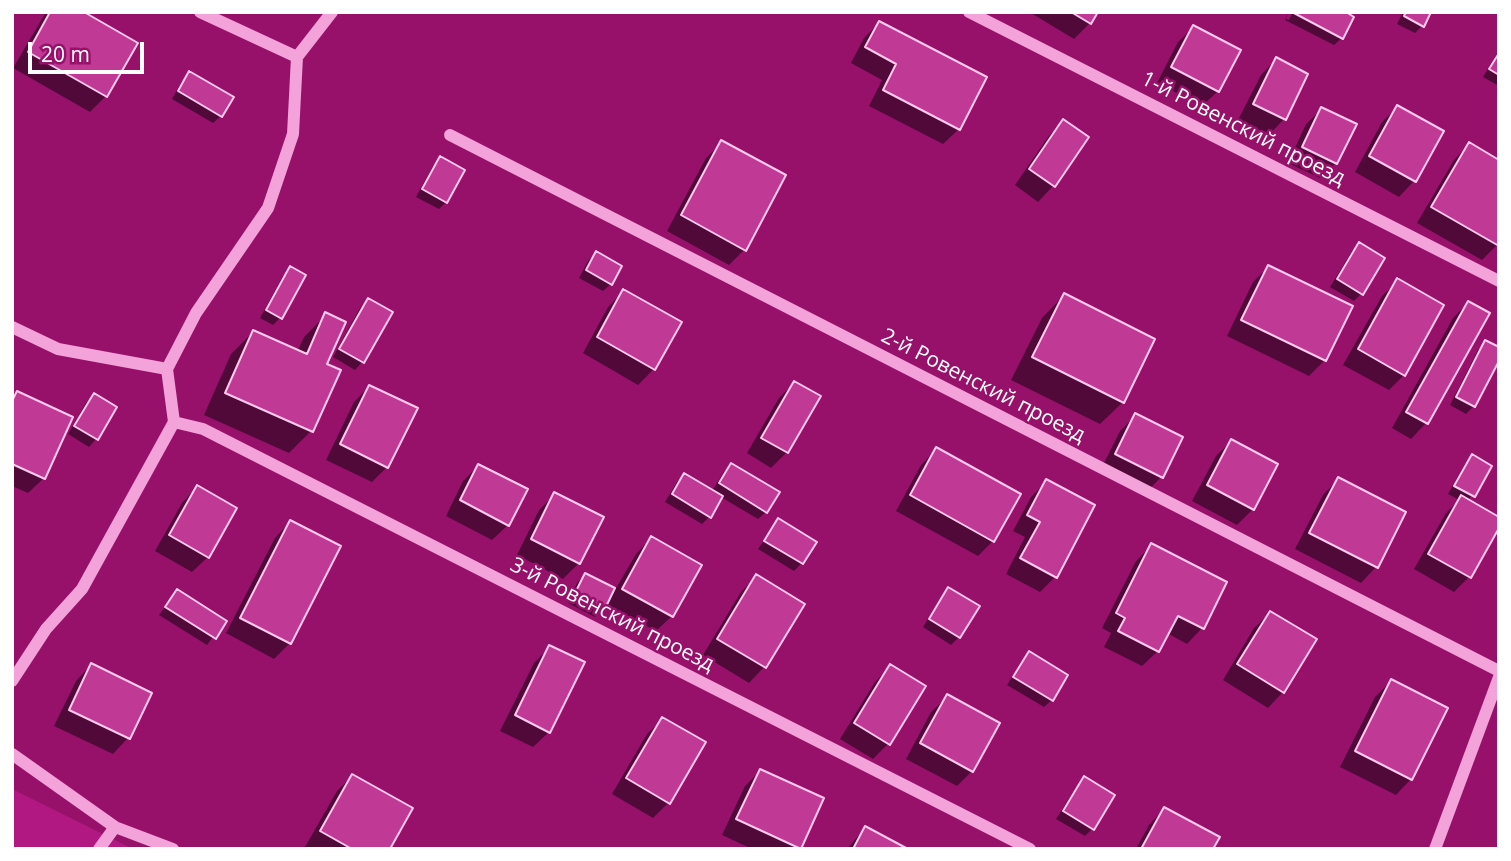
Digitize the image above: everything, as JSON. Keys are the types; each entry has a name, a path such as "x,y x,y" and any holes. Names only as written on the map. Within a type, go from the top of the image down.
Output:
{"street":[{"path":"200,12 297,57"},
{"path":"12,681 46,629 82,589 174,422 167,369 196,313 268,208 293,134 297,57 332,12"},
{"name":"1-й Ровенский проезд","path":"969,12 1499,281"},
{"name":"2-й Ровенский проезд","path":"450,135 1499,671"},
{"path":"12,327 58,349 167,369"},
{"name":"3-й Ровенский проезд","path":"174,422 203,429 1030,849"},
{"path":"1435,849 1499,677"},
{"path":"12,754 114,827 173,849"},
{"path":"99,849 114,827"}],"shaded area":[{"path":"12,789 133,849 12,849"}],"building":[{"path":"50,12 84,12 138,43 107,97 28,52"},
{"path":"1071,12 1098,12 1091,24"},
{"path":"1292,12 1346,12 1354,17 1343,39"},
{"path":"1406,12 1431,12 1424,27 1404,16"},
{"path":"879,21 987,77 960,130 883,90 896,64 865,47"},
{"path":"1193,25 1241,50 1219,92 1171,67"},
{"path":"1499,53 1499,75 1489,69"},
{"path":"1276,57 1308,74 1286,120 1253,104"},
{"path":"189,71 234,97 222,117 178,91"},
{"path":"1397,105 1444,131 1416,182 1369,156"},
{"path":"1321,107 1357,124 1337,164 1302,147"},
{"path":"1063,119 1089,137 1055,187 1029,169"},
{"path":"721,140 786,175 746,251 681,215"},
{"path":"1469,142 1499,160 1499,246 1431,207"},
{"path":"440,156 465,170 447,203 422,189"},
{"path":"1359,242 1385,258 1363,295 1337,279"},
{"path":"596,251 622,266 612,285 586,270"},
{"path":"1268,265 1353,306 1326,361 1241,320"},
{"path":"290,266 306,275 282,319 266,310"},
{"path":"1397,278 1444,305 1405,376 1358,349"},
{"path":"623,289 682,322 655,370 597,337"},
{"path":"1064,293 1155,339 1124,403 1032,357"},
{"path":"368,298 393,312 364,363 339,349"},
{"path":"1468,301 1490,313 1428,424 1406,412"},
{"path":"325,312 346,322 327,364 341,370 313,432 225,393 253,330 307,354"},
{"path":"1485,340 1499,347 1499,361 1475,407 1456,397"},
{"path":"794,381 821,396 788,453 761,438"},
{"path":"369,385 418,408 388,468 340,444"},
{"path":"17,391 73,417 45,479 12,464 12,401"},
{"path":"94,393 117,407 98,440 74,426"},
{"path":"1135,413 1183,437 1163,478 1115,454"},
{"path":"1231,439 1278,464 1254,510 1207,485"},
{"path":"936,447 1021,494 994,542 910,495"},
{"path":"1472,454 1492,466 1475,497 1454,486"},
{"path":"731,463 780,492 767,513 719,483"},
{"path":"478,464 528,489 509,526 460,500"},
{"path":"684,473 723,496 711,518 672,494"},
{"path":"1338,477 1406,512 1378,568 1309,533"},
{"path":"1046,479 1095,505 1057,578 1020,558 1040,522 1027,515"},
{"path":"197,485 237,508 209,558 169,535"},
{"path":"554,492 604,517 580,564 531,539"},
{"path":"1461,495 1499,517 1499,528 1471,578 1428,554"},
{"path":"778,518 817,542 803,564 764,541"},
{"path":"290,520 341,546 291,644 240,618"},
{"path":"651,536 702,565 673,617 622,589"},
{"path":"1151,543 1227,582 1204,629 1178,616 1159,652 1118,631 1125,618 1116,613"},
{"path":"585,573 615,588 604,611 574,595"},
{"path":"756,574 805,604 766,668 717,639"},
{"path":"948,587 980,606 960,638 929,619"},
{"path":"177,589 227,621 216,639 165,607"},
{"path":"1270,611 1317,639 1284,693 1237,664"},
{"path":"549,645 585,662 550,733 515,715"},
{"path":"1029,651 1068,675 1053,701 1013,677"},
{"path":"91,663 152,693 130,739 69,710"},
{"path":"890,664 926,686 890,745 854,723"},
{"path":"1391,679 1448,708 1412,780 1355,751"},
{"path":"947,694 1000,723 973,772 920,743"},
{"path":"662,717 706,742 670,804 626,778"},
{"path":"760,769 824,798 801,849 736,819"},
{"path":"352,774 413,808 390,849 352,849 320,831"},
{"path":"1084,776 1115,795 1094,830 1063,811"},
{"path":"1164,807 1220,837 1213,849 1141,849"},
{"path":"865,826 908,849 853,849"}]}
